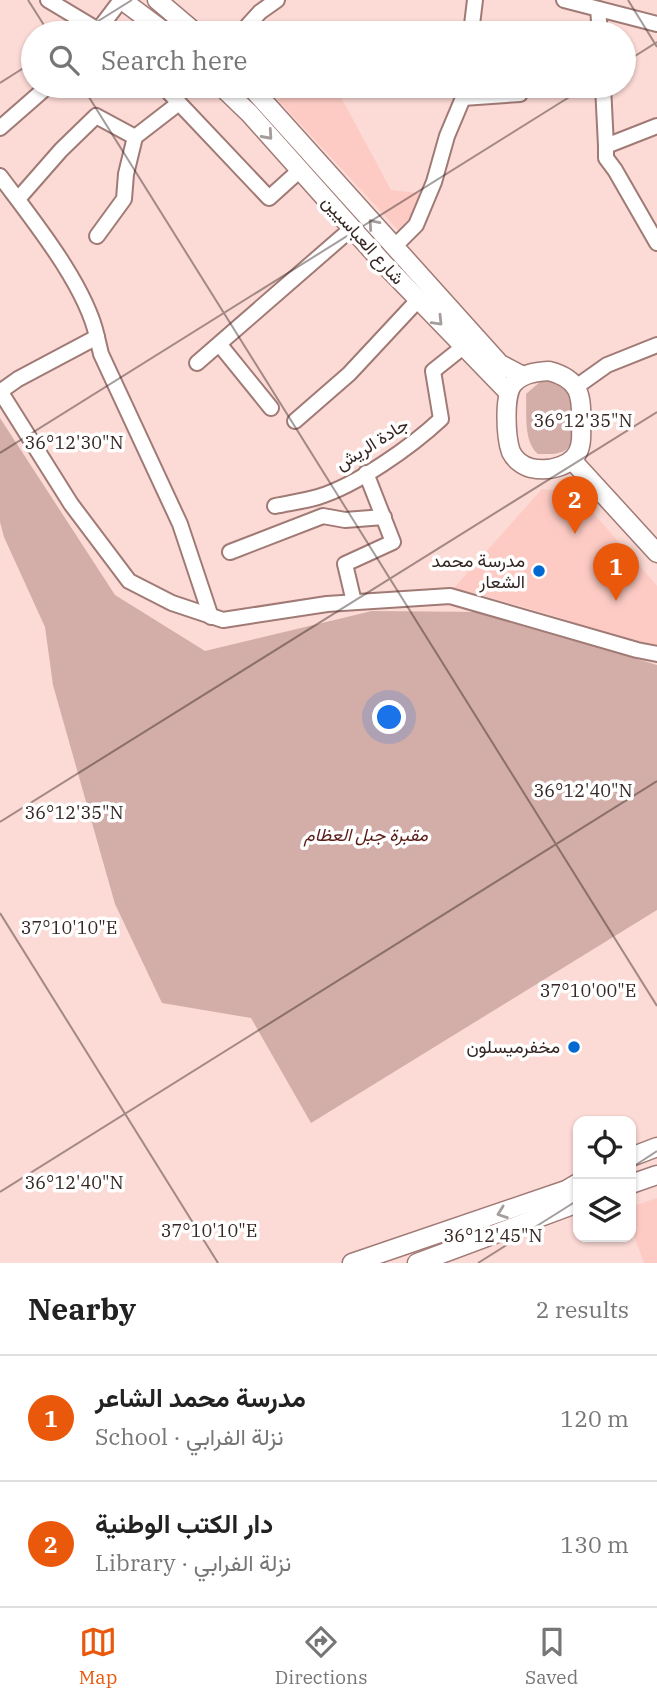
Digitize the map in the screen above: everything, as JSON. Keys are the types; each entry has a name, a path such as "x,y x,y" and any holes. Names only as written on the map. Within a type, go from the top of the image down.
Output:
{"main road":[{"path":"121,0 150,21"},
{"path":"167,3 185,21"},
{"name":"شارع العباسيين","path":"233,98 351,229 509,392"},
{"name":"شارع العباسيين","path":"261,98 500,364 523,376"},
{"path":"549,371 562,374 576,387 581,405 580,446 572,460 551,469 532,469 516,460 510,443 507,404 514,383 523,376 549,371"},
{"path":"572,460 657,553"},
{"path":"636,1155 657,1147"},
{"path":"636,1166 657,1159"},
{"path":"636,1182 657,1175"},
{"path":"636,1191 657,1185"},
{"path":"352,1263 418,1240 573,1196"},
{"path":"418,1240 421,1261 573,1196"}],"street":[{"path":"48,0 81,21"},
{"path":"107,21 121,0"},
{"path":"252,21 276,0"},
{"path":"472,21 475,0"},
{"path":"564,0 657,24"},
{"path":"598,9 599,21"},
{"path":"0,128 34,98"},
{"path":"174,98 269,198 300,170"},
{"path":"394,247 416,225 434,182 462,98"},
{"path":"604,98 606,158 657,243"},
{"path":"97,236 124,200 126,174 135,137 179,103"},
{"path":"18,200 61,150 96,117 135,137"},
{"path":"606,146 657,125"},
{"path":"0,176 77,287 94,321 101,354 180,524 211,617"},
{"path":"197,363 351,229"},
{"path":"295,421 349,374 418,300"},
{"path":"97,337 0,391 71,504 129,581 172,603 223,620 354,603 450,596 657,654"},
{"path":"220,345 271,408"},
{"path":"576,387 607,365 657,345"},
{"name":"جادة الريش","path":"275,506 319,497 366,473 416,442 441,419 433,371 463,347"},
{"path":"354,603 345,564 393,542 366,473"},
{"path":"230,552 323,516 345,520 384,517"}],"shaded area":[{"path":"341,98 391,190 426,194 416,220 401,233 278,100"},
{"name":"مدرسة محمد الشعار","path":"542,489 575,492 657,586 657,645 600,633 558,617 453,589"},
{"path":"657,1198 657,1263 644,1263 636,1241 636,1205"}],"green space":[{"path":"556,379 573,392 572,439 564,451 538,454 528,434 526,394 540,382"},
{"name":"مقبرة جبل العظام","path":"0,418 115,595 205,651 372,611 482,612 657,665 657,910 311,1123 251,1018 162,1003 115,904 53,685 45,627 4,537 0,522"}],"place":[{"name":"دار الكتب الوطنية","path":"575,534"},
{"name":"مدرسة محمد الشعار","path":"539,571"},
{"name":"مدرسة محمد الشاعر","path":"616,601"},
{"name":"مخفرميسلون","path":"574,1047"}]}
